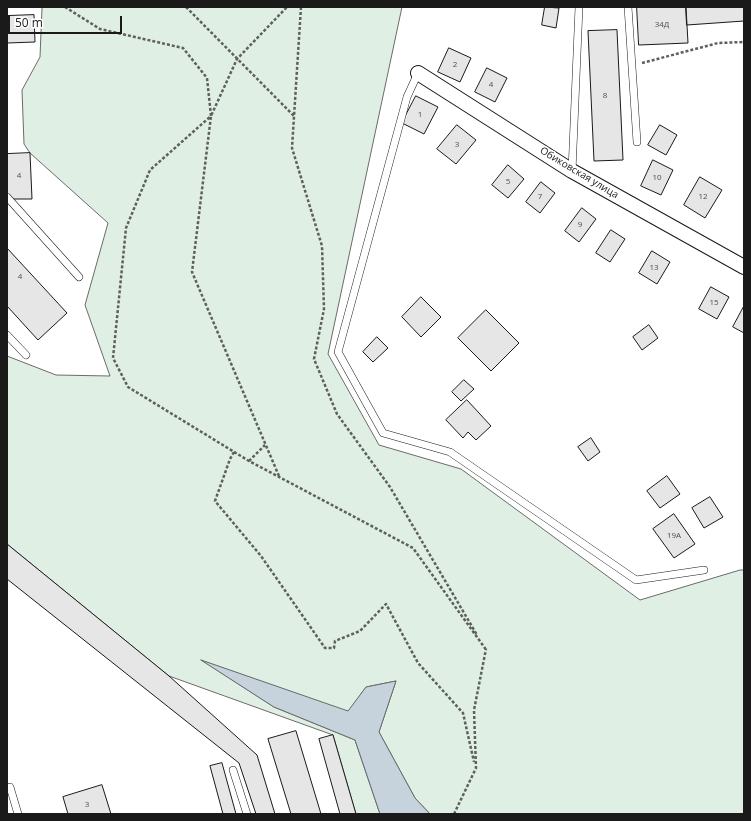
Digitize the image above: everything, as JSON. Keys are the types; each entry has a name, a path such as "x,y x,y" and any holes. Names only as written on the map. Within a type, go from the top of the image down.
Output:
{"street":[{"name":"Обиковская улица","path":"418,73 572,171 744,267"}],"lane":[{"path":"572,171 579,7"},
{"path":"628,7 637,142"},
{"path":"418,73 407,97 338,352 383,433 450,452 636,580 704,570"},
{"path":"7,197 79,277"},
{"path":"7,335 26,355"},
{"path":"233,770 246,814"},
{"path":"7,788 10,787 18,814"}],"path":[{"path":"65,7 100,29 183,48 207,78 211,116 192,272 279,476"},
{"path":"186,7 294,117"},
{"path":"287,7 237,59 211,116 150,170 126,228 113,358 128,387 249,461 414,548 487,651"},
{"path":"301,7 292,148 322,246 324,309 314,359 337,414 390,487 487,651 474,710 476,768 454,814"},
{"path":"632,66 718,43 744,42"},
{"path":"249,461 265,445"},
{"path":"234,452 215,501 261,556 325,648 334,648 336,641 360,631 386,604 418,663 463,712 476,768"}],"green space":[{"path":"402,7 328,354 379,445 461,469 640,600 744,570 744,814 430,814 415,798 379,732 396,681 366,687 348,712 203,661 274,707 355,740 380,814 356,814 333,735 169,676 7,544 7,356 56,375 110,376 85,305 108,223 30,153 24,144 22,90 40,57 42,8"}],"shaded area":[{"path":"201,660 348,711 366,687 396,681 379,732 415,798 430,814 380,814 355,740 274,707"}],"building":[{"path":"545,7 559,8 556,28 542,25"},
{"path":"637,7 686,7 688,43 639,45"},
{"path":"686,7 744,7 744,21 687,25"},
{"path":"34,15 35,42 7,43 7,16"},
{"path":"617,30 623,160 594,161 588,31"},
{"path":"449,48 471,58 460,82 438,72"},
{"path":"487,68 507,78 495,102 475,92"},
{"path":"416,96 438,107 424,134 402,123"},
{"path":"457,125 476,140 456,164 437,149"},
{"path":"660,125 677,135 666,155 648,145"},
{"path":"30,153 32,199 7,199 7,154"},
{"path":"653,160 673,170 661,195 641,186"},
{"path":"508,165 524,179 508,198 492,185"},
{"path":"700,177 722,190 705,218 684,205"},
{"path":"541,182 555,193 540,213 526,202"},
{"path":"582,208 596,219 579,242 565,231"},
{"path":"611,230 625,239 610,262 596,253"},
{"path":"7,248 67,313 38,340 7,306"},
{"path":"652,251 670,262 657,284 639,273"},
{"path":"711,287 729,297 717,319 699,309"},
{"path":"421,297 441,317 421,337 402,317"},
{"path":"744,306 744,333 733,327"},
{"path":"486,310 519,343 491,371 458,338"},
{"path":"649,325 658,338 642,350 633,337"},
{"path":"377,337 388,348 373,362 363,352"},
{"path":"464,380 474,389 461,401 452,392"},
{"path":"467,400 491,426 476,440 468,432 463,438 446,420"},
{"path":"591,438 600,452 588,461 578,447"},
{"path":"667,476 680,494 660,508 647,491"},
{"path":"710,497 723,517 704,528 692,508"},
{"path":"674,514 695,544 674,558 653,529"},
{"path":"7,544 169,676 257,755 275,814 256,814 239,763 7,579"},
{"path":"296,731 321,814 291,814 268,739"},
{"path":"333,735 356,814 340,814 319,739"},
{"path":"222,763 236,814 223,814 210,766"},
{"path":"102,785 111,814 68,814 63,797"}]}
